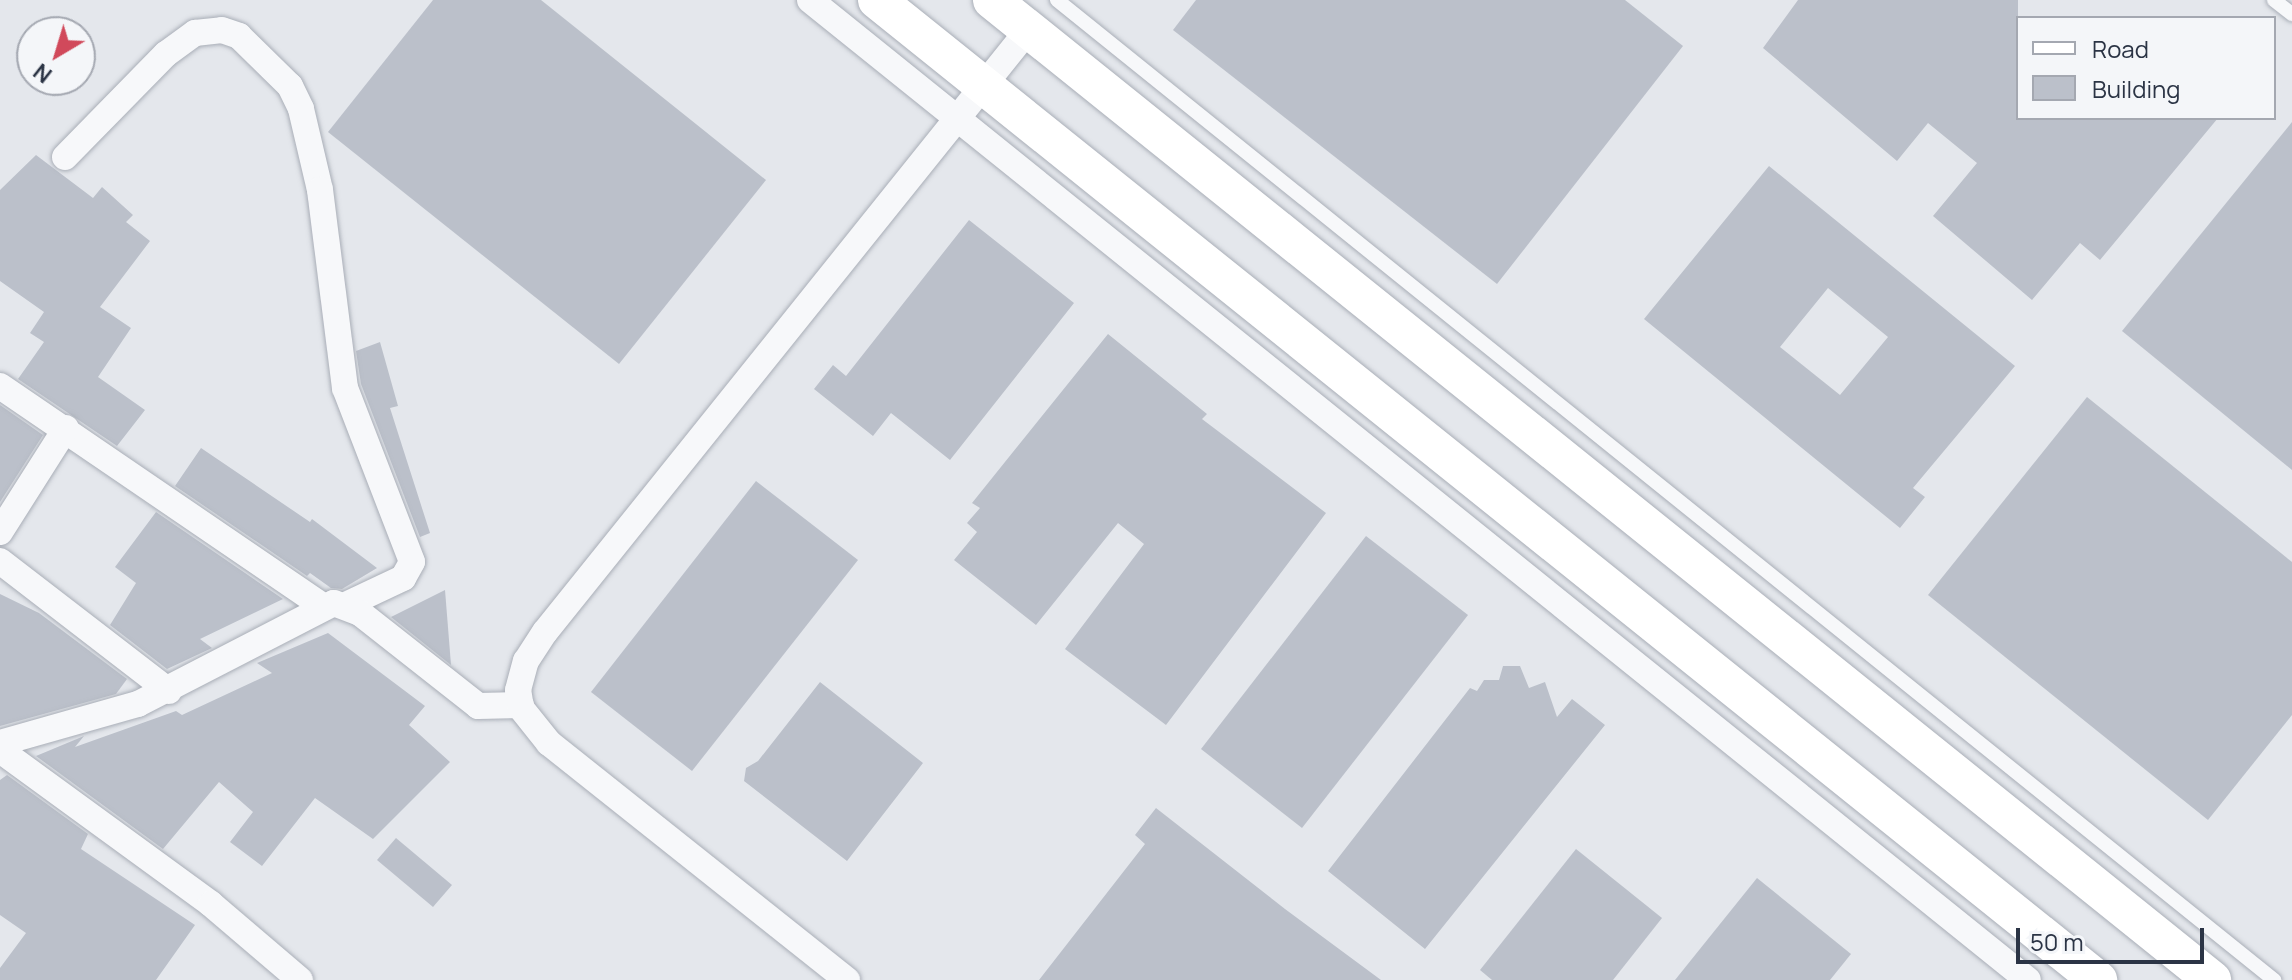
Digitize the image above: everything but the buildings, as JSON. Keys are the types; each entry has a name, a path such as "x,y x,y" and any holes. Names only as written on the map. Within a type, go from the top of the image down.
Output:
{"main road":[{"path":"877,0 2098,980"},
{"path":"992,0 2212,980"}],"street":[{"path":"810,0 2028,980"},
{"path":"847,980 549,743 521,705 518,690 526,661 545,632 1029,29"},
{"path":"0,743 71,727 169,691 335,605 403,578 412,562 345,388 320,190 301,109 290,86 239,36 222,30 195,33 166,54 65,157"},
{"path":"0,386 335,605 478,706 521,705"},
{"path":"0,532 66,428"},
{"path":"0,561 169,691"},
{"path":"0,750 211,904 300,980"}],"lane":[{"path":"1057,0 2274,980"},
{"path":"2274,0 2292,14"}]}
